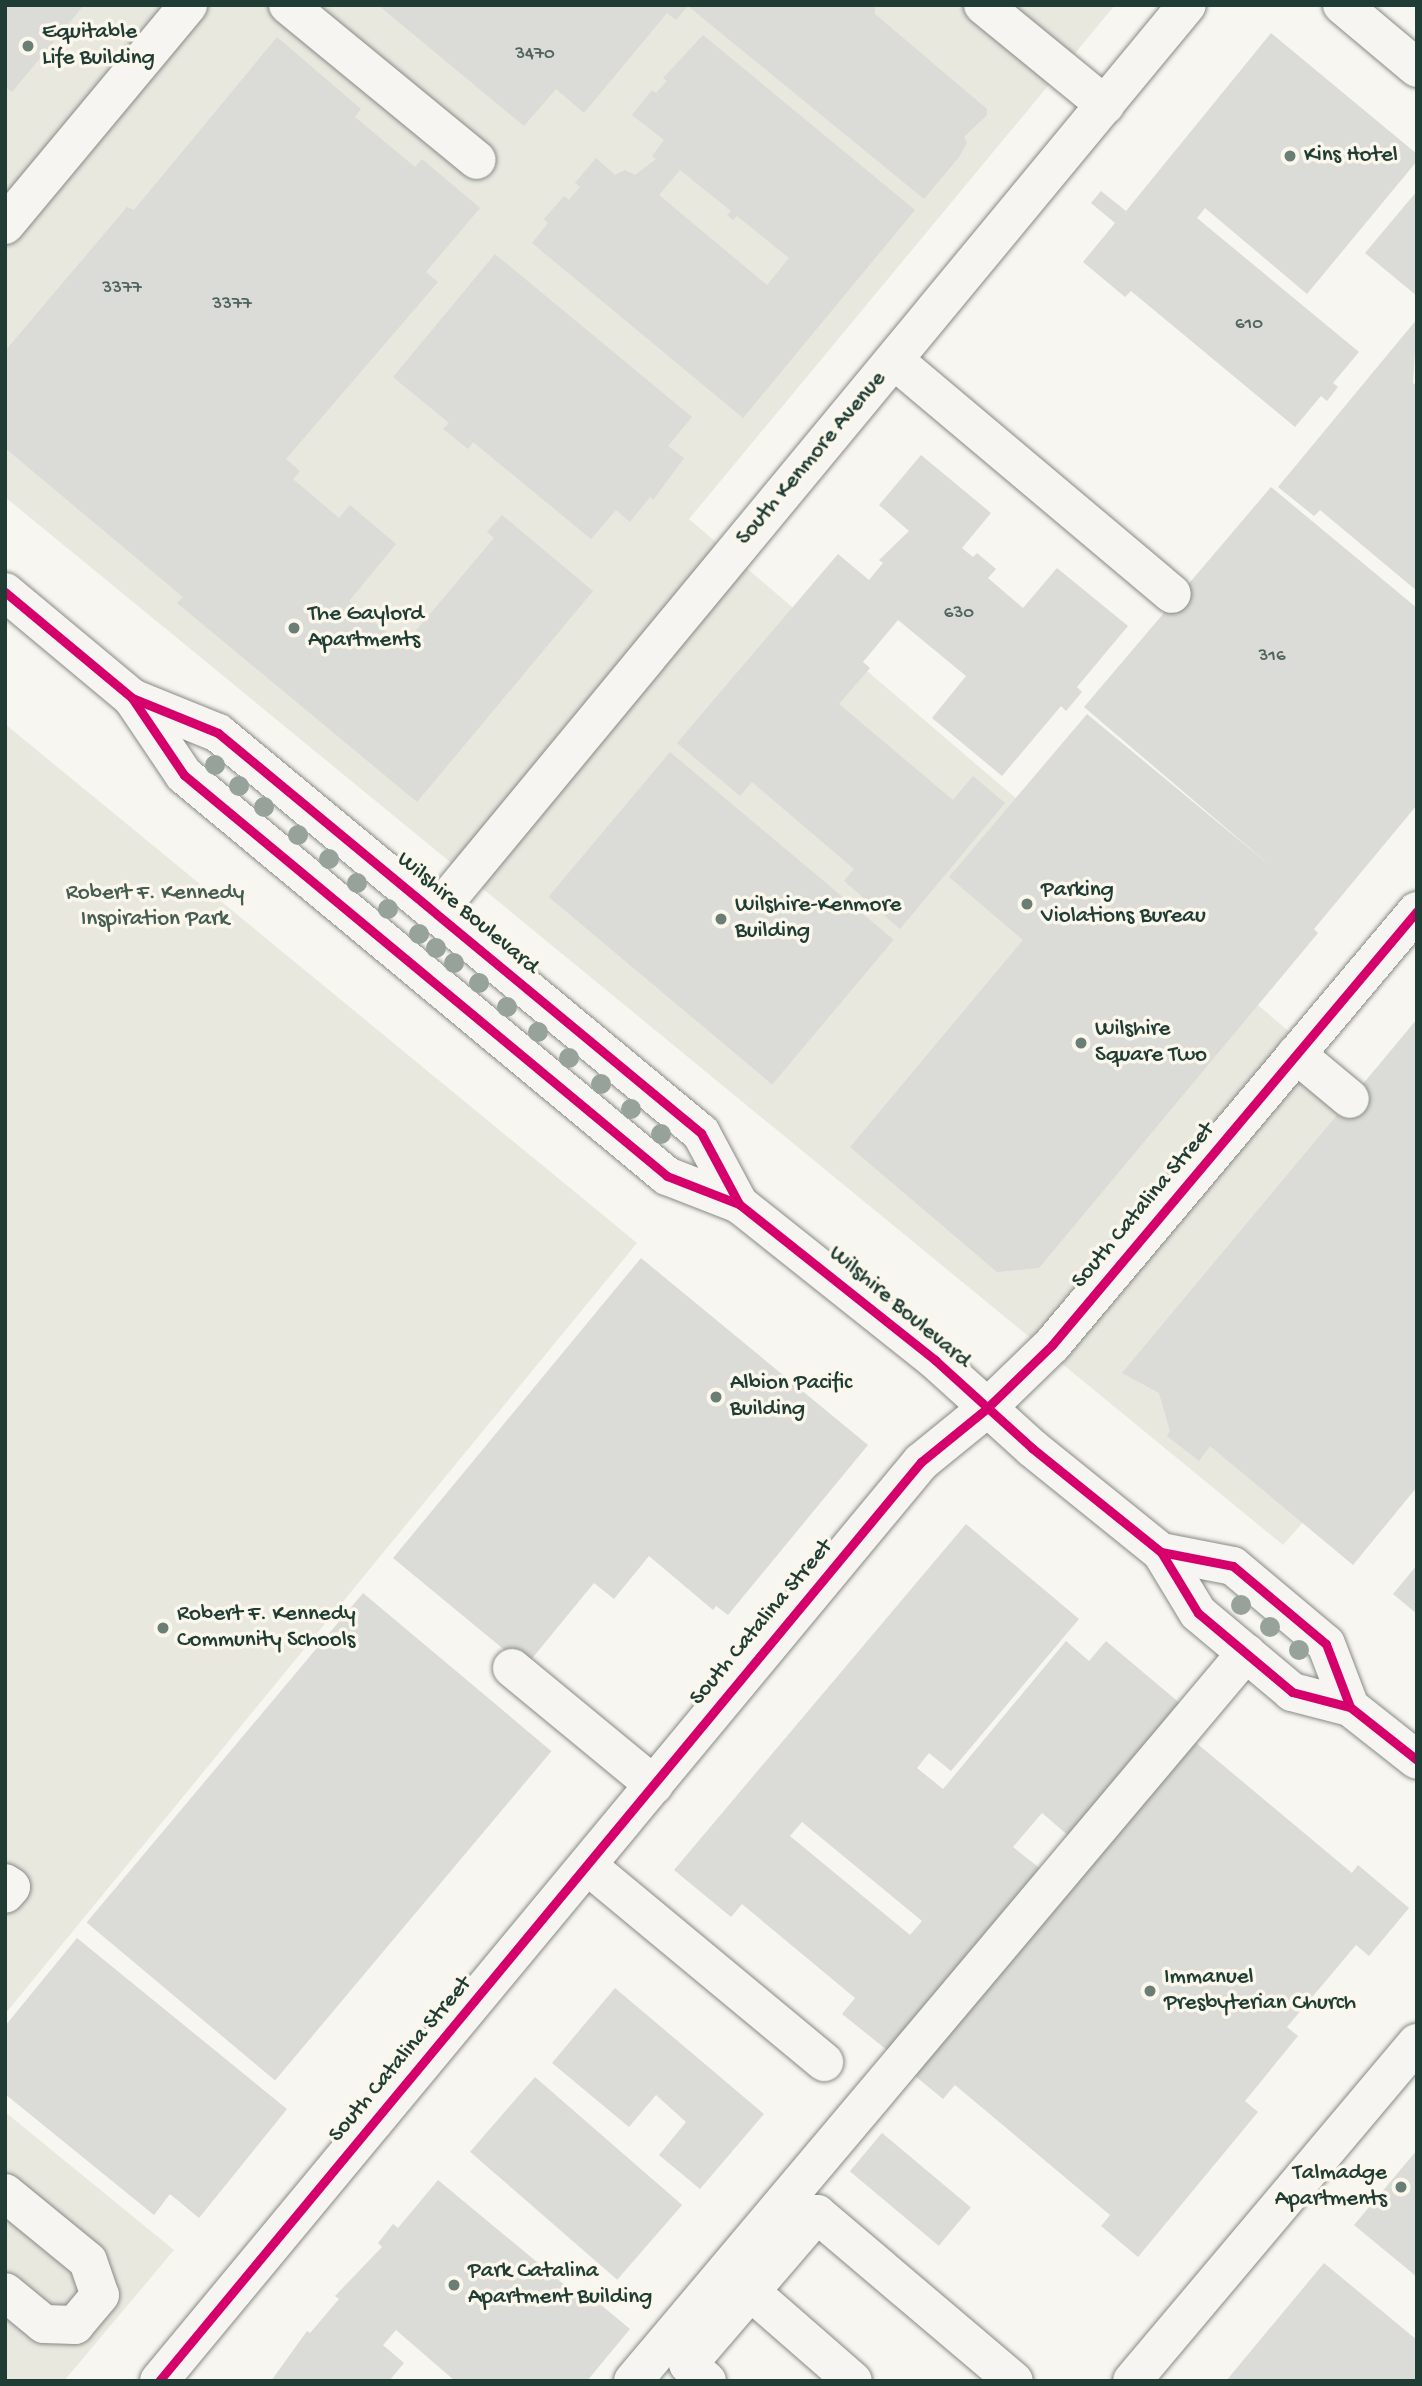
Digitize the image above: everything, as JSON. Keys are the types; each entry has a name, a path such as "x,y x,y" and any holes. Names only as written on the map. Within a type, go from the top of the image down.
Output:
{"street":[{"path":"5,225 188,5"},
{"path":"288,5 477,160"},
{"path":"983,5 1105,105"},
{"name":"South Kenmore Avenue","path":"436,914 1187,5"},
{"path":"1342,5 1417,68"},
{"path":"894,360 1172,594"},
{"name":"Wilshire Boulevard","path":"5,592 132,698 184,775 667,1176 740,1204 935,1360 986,1409 1161,1552 1198,1613 1292,1692 1350,1707 1417,1760"},
{"name":"Wilshire Boulevard","path":"132,698 218,733 701,1133 740,1204"},
{"name":"South Catalina Street","path":"159,2381 921,1462 986,1409 1052,1345 1417,911"},
{"path":"1296,1054 1350,1099"},
{"name":"Wilshire Boulevard","path":"1161,1552 1233,1566 1326,1644 1350,1707"},
{"path":"633,2381 1246,1653"},
{"path":"512,1668 654,1785"},
{"path":"587,1866 824,2062"},
{"path":"5,1883 10,1887 5,1894"},
{"path":"1132,2381 1417,2043"},
{"path":"5,2193 88,2261 100,2295 75,2325 44,2324 5,2292"},
{"path":"707,2381 688,2364 817,2214 1014,2381"},
{"path":"751,2292 853,2381"}],"shaded area":[{"path":"5,5 1115,5 689,519 1417,1141 1417,1393 1283,1545 5,497"},
{"name":"Robert F. Kennedy Community Schools","path":"5,724 637,1243 5,2014"},
{"path":"5,2112 174,2250 64,2381 5,2381"}],"building":[{"name":"Equitable Life Building","path":"5,5 84,5 12,92 5,87"},
{"path":"378,5 875,5 875,14 987,109 987,115 964,137 967,143 959,157 924,199 688,6 676,20 667,13 584,113 556,89 524,126"},
{"path":"1271,33 1417,154 1417,161 1307,294 1205,208 1197,218 1359,352 1333,383 1338,387 1327,401 1321,396 1295,427 1131,291 1125,297 1083,262 1115,223 1091,203 1101,191 1126,211"},
{"path":"703,35 915,210 743,418 532,243 548,223 544,219 564,196 569,200 580,187 575,183 596,158 615,175 625,170 635,175 656,159 652,156 664,140 632,115 652,90 656,93 667,81 663,78","holes":["680,170 731,211 727,215 733,220 737,216 789,258 767,285 659,195"]},
{"path":"277,37 361,109 355,117 415,167 422,159 480,208 426,272 438,282 286,459 300,471 293,479 339,518 350,505 396,544 349,601 403,646 494,538 487,532 502,515 593,591 417,802 177,603 183,597 5,448 5,351 127,207 134,210"},
{"path":"1417,191 1417,296 1365,253"},
{"path":"495,254 692,417 668,446 684,458 653,500 650,497 630,522 616,510 591,539 473,442 468,449 443,429 449,423 393,377"},
{"path":"1417,319 1413,383 1417,386 1417,591 1320,510 1314,516 1278,487"},
{"path":"921,455 991,513 962,548 973,557 977,553 996,569 988,578 1023,608 1057,568 1128,626 1077,687 1082,692 1066,711 1061,706 1002,776 932,718 966,676 898,620 863,662 870,668 839,704 953,800 973,776 1005,803 900,929 844,881 854,869 752,782 740,796 677,743 838,554 869,580 883,563 879,560 909,531 879,505"},
{"name":"Wilshire Square Two","path":"1271,487 1417,608 1417,805 1314,929 1318,933 1039,1268 997,1272 850,1147 1023,940 949,877 1087,714 1273,868 1084,707"},
{"name":"Wilshire-Kenmore Building","path":"670,752 894,940 772,1084 549,897"},
{"path":"1417,1019 1417,1487 1353,1565 1210,1446 1199,1461 1167,1436 1170,1431 1159,1393 1122,1373"},
{"path":"641,1258 868,1445 728,1615 716,1606 713,1610 649,1556 614,1599 594,1583 525,1667 393,1558"},
{"path":"966,1524 1079,1619 951,1771 929,1753 917,1768 943,1789 1066,1641 1089,1661 1106,1641 1182,1705 1070,1837 1042,1813 1013,1847 1042,1870 892,2054 842,2014 855,1998 742,1904 731,1917 674,1870","holes":["802,1822 922,1921 910,1935 790,1836"]},
{"path":"1417,1565 1417,1614 1393,1594"},
{"path":"363,1593 551,1751 275,2081 87,1922"},
{"name":"Immanuel Presbyterian Church","path":"1194,1741 1352,1873 1358,1865 1409,1908 1369,1956 1356,1945 1287,2027 1298,2036 1245,2101 1258,2112 1138,2257 1101,2226 1110,2215 955,2085 943,2099 914,2075"},
{"path":"77,1938 287,2109 199,2218 170,2194 154,2215 5,2094 5,2026"},
{"path":"615,1988 764,2114 700,2189 659,2155 686,2122 656,2095 629,2127 552,2063"},
{"path":"535,2077 682,2205 617,2280 470,2152"},
{"path":"882,2133 971,2208 939,2246 850,2171"},
{"name":"Talmadge Apartments","path":"1417,2150 1417,2277 1354,2225"},
{"name":"Park Catalina Apartment Building","path":"438,2180 578,2296 583,2290 630,2329 587,2381 455,2381 396,2330 383,2345 404,2363 389,2381 271,2381 307,2331 310,2333 339,2299 335,2296 382,2247 378,2243 393,2224 398,2228"},
{"path":"1324,2263 1417,2340 1417,2381 1226,2381"}],"cycle path":[{"path":"5,592 132,698 184,775 667,1176 739,1204 935,1360 1032,1448 1161,1552 1198,1613 1292,1692 1350,1707 1417,1760"},
{"path":"132,698 218,733 701,1133 739,1204"},
{"path":"159,2381 921,1462 986,1409 1052,1345 1417,911"},
{"path":"1161,1552 1233,1566 1326,1644 1350,1707"}],"place":[{"name":"Equitable Life Building","path":"28,46"},
{"name":"Kins Hotel","path":"1290,156"},
{"name":"The Gaylord Apartments","path":"294,628"},
{"name":"Parking Violations Bureau","path":"1027,904"},
{"name":"Wilshire-Kenmore Building","path":"721,919"},
{"name":"Wilshire Square Two","path":"1081,1043"},
{"name":"Albion Pacific Building","path":"716,1397"},
{"name":"Robert F. Kennedy Community Schools","path":"163,1628"},
{"name":"Immanuel Presbyterian Church","path":"1150,1991"},
{"name":"Talmadge Apartments","path":"1401,2187"},
{"name":"Park Catalina Apartment Building","path":"454,2285"}],"park label":[{"name":"Robert F. Kennedy Inspiration Park","path":"155,907"}]}
